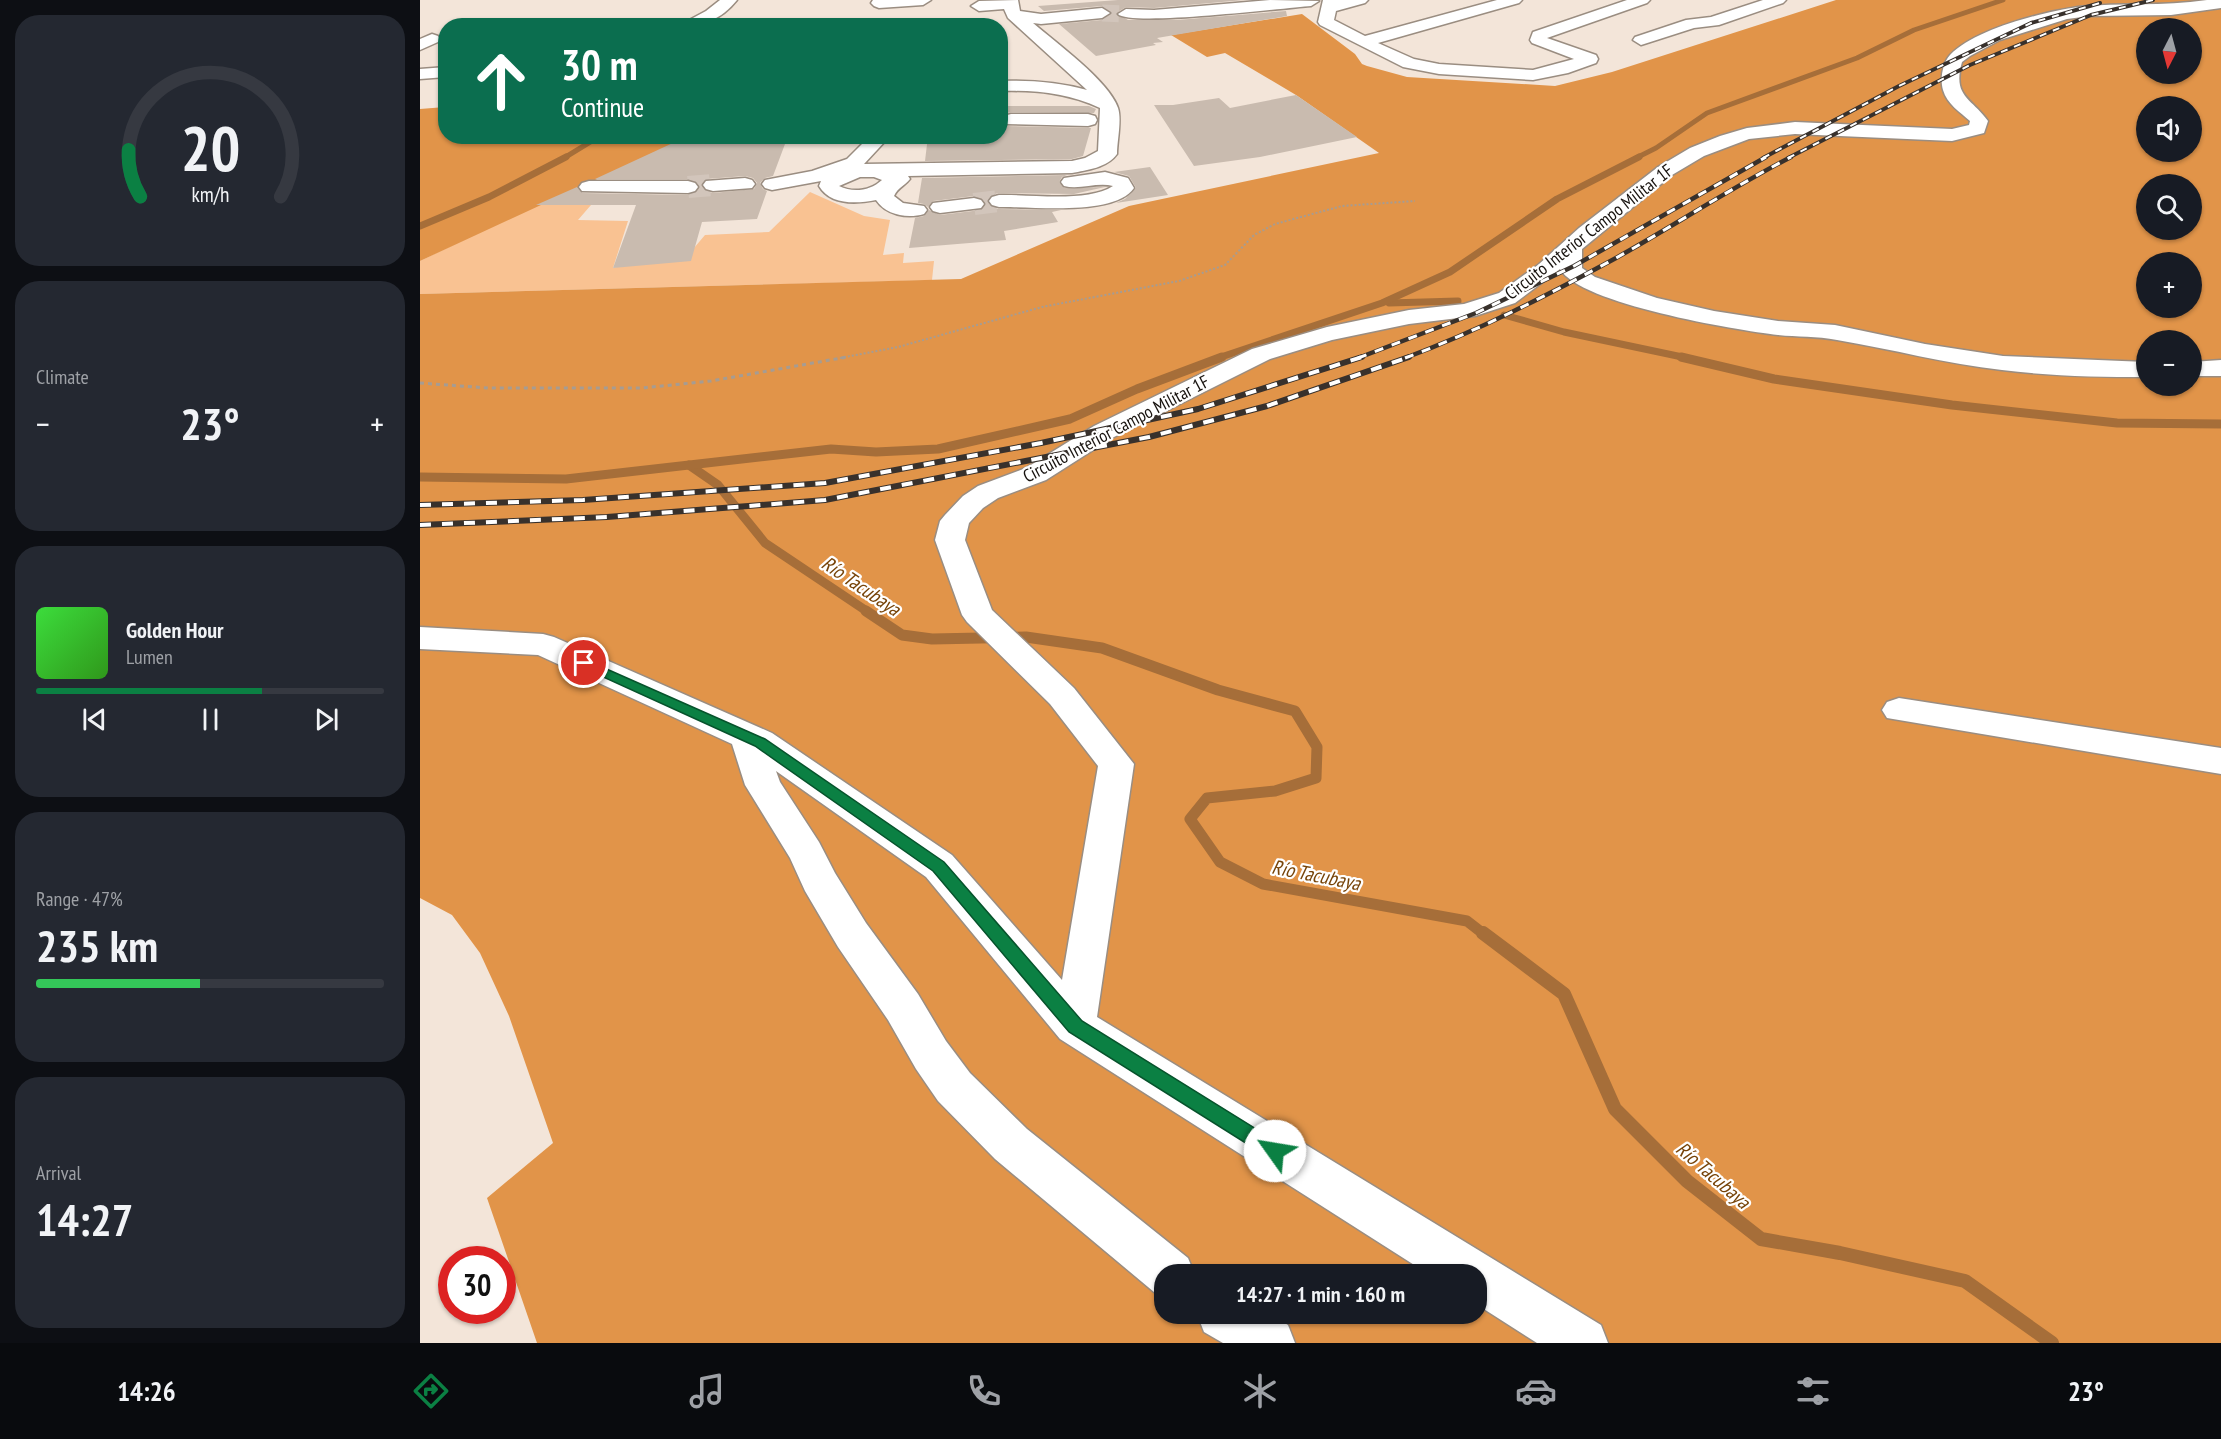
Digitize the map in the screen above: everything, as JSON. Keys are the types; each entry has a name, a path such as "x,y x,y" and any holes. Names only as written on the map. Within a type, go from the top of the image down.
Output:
{"street":[{"path":"703,18 729,0"},
{"path":"883,0 879,3 923,0"},
{"path":"1360,0 1330,4 1326,22 1408,63 1439,69 1533,75 1562,69 1590,59 1538,40 1539,35 1642,0"},
{"path":"1363,42 1514,0"},
{"path":"1641,40 1692,23 1713,22 1778,0"},
{"path":"1126,14 1154,15 1311,1"},
{"name":"Circuito Interior Campo Militar 1F","path":"1076,1026 1116,764 1062,696 978,615 950,540 955,521 973,502 988,492 1036,474 1103,432 1261,354 1305,340 1369,325 1409,317 1459,312 1495,303 1517,292 1665,171 1697,152 1747,134 1810,128 1941,135 1971,132 1977,129 1979,121 1952,93 1953,64 1972,46 2012,30 2078,12 2172,10 2221,3"},
{"path":"929,171 904,177 872,194 836,187 772,184 861,166 929,171 1072,167 1091,163 1107,154 1110,110 1104,98 1071,64 1031,32 1012,6"},
{"path":"978,9 1012,6 1031,18 1102,13"},
{"path":"1031,32 1037,25 1051,18"},
{"path":"1713,22 1745,31"},
{"path":"1439,69 1485,54"},
{"path":"1008,77 1071,64"},
{"path":"420,74 438,73"},
{"path":"1008,86 1040,86 1071,91 1096,99 1110,110"},
{"path":"1011,120 1088,120"},
{"path":"836,187 861,166 876,144"},
{"path":"666,187 682,166"},
{"path":"836,187 871,209 896,212 917,210 898,209 889,204 884,196 892,181 891,177 861,166"},
{"path":"999,201 1077,201 1112,196 1124,188 1121,182 1105,178 1071,183"},
{"path":"713,185 745,184"},
{"path":"589,186 688,187"},
{"path":"940,207 975,204"},
{"path":"1571,247 1571,270 1587,282 1650,303 1714,318 1778,328 1834,332 1925,351 2003,363 2136,370"},
{"path":"2202,369 2221,368"},
{"path":"420,638 543,645 760,742 939,866 1076,1026 1456,1264"},
{"path":"1899,710 2221,761"},
{"path":"747,737 763,785 806,852 819,880 852,935 903,1007 931,1055 954,1087 1011,1144 1158,1264"},
{"path":"1487,1283 1583,1343"},
{"path":"1239,1324 1270,1343"}],"path":[{"path":"420,383 488,388 642,388 722,380 791,368 898,347 1042,307 1179,281 1225,265 1254,235 1275,224 1342,206 1415,201"}],"shaded area":[{"path":"1836,0 2221,0 2221,1343 537,1343 516,1282 516,1246 504,1246 487,1198 553,1143 509,1016 480,953 452,915 420,898 420,294 961,279 1129,206 1379,153 1296,95 1225,53 1207,57 1171,35 1302,14 1355,54 1362,64 1367,66 1407,77 1555,86 1612,72"},
{"path":"438,108 438,144 673,144 420,261 420,109"},
{"path":"810,192 864,216 890,220 883,255 904,253 903,263 934,261 932,280 420,294 420,261 536,205 591,205 578,220 628,221 613,268 694,248 705,235 769,232"}],"building":[{"path":"1118,0 1244,0 1154,8 1126,7 1116,13 1128,20 1177,20 1286,11 1287,16 1157,38 1163,42 1096,56 1059,24 1102,20 1111,15 1111,11 1102,6 1044,11 1038,6"},
{"path":"1296,95 1357,137 1260,157 1194,166 1154,105 1173,105 1219,98 1230,108"},
{"path":"1008,106 1089,106 1096,109 1094,113 1008,113"},
{"path":"1008,126 1091,128 1083,156 1072,159 925,161 927,144 1008,144"},
{"path":"671,144 785,144 773,176 765,178 760,183 767,191 757,219 702,222 691,261 613,268 636,205 536,205 577,187 582,193 688,195 696,193 700,186 696,181 689,179 595,179","holes":["745,176 753,178 757,183 754,189 713,193 705,191 701,185 706,179"]},
{"path":"1150,167 1168,195 1116,203 1125,199 1136,188 1129,176 1114,172"},
{"path":"1067,175 1059,182 1064,188 1105,187 1074,194 999,193 991,195 987,202 991,207 998,209 1061,210 1052,212 1058,222 1004,231 1006,240 909,248 915,218 924,216 929,210 940,215 981,210 986,204 982,198 974,196 933,201 928,207 918,203 922,178"}],"waterway":[{"path":"1636,158 1656,148 1707,113 1857,58 1914,30 2003,0"},
{"path":"564,158 587,144"},
{"path":"420,226 489,197 566,157"},
{"path":"1218,358 1382,303 1450,272 1557,199 1639,157"},
{"path":"1389,303 1458,301"},
{"path":"1504,315 1564,332 1687,358"},
{"path":"689,465 831,449 876,452 938,449 1070,419 1137,389 1222,357"},
{"path":"1681,357 1774,379 1952,405 2117,423 2221,424"},
{"name":"Río Tacubaya","path":"420,477 566,479 689,465"},
{"name":"Río Tacubaya","path":"689,465 718,485 765,543 868,612"},
{"name":"Río Tacubaya","path":"866,611 902,635 932,639 1026,637 1102,648 1218,690 1295,711 1317,747 1316,778 1275,791 1207,798 1190,819 1220,862 1263,884 1467,921 1485,935"},
{"name":"Río Tacubaya","path":"1483,933 1564,994 1615,1109 1687,1181 1761,1239 1840,1253 1965,1281 2052,1343"}],"tunnel":[{"path":"1102,13 1126,14"},
{"path":"688,187 713,185"},
{"path":"974,204 999,201"}],"railway":[{"path":"1788,158 1970,65 2091,15 2153,0"},
{"path":"1763,158 1899,86 2031,23 2100,3"},
{"path":"1358,358 1476,313 1574,266 1766,157"},
{"path":"1405,358 1486,324 1565,285 1791,157"},
{"path":"420,505 583,500 825,483 1041,443 1198,409 1362,357"},
{"path":"420,525 607,517 825,500 1149,437 1267,406 1409,357"}],"route":[{"path":"584,663 760,742 939,866 1076,1026 1275,1151"}]}
